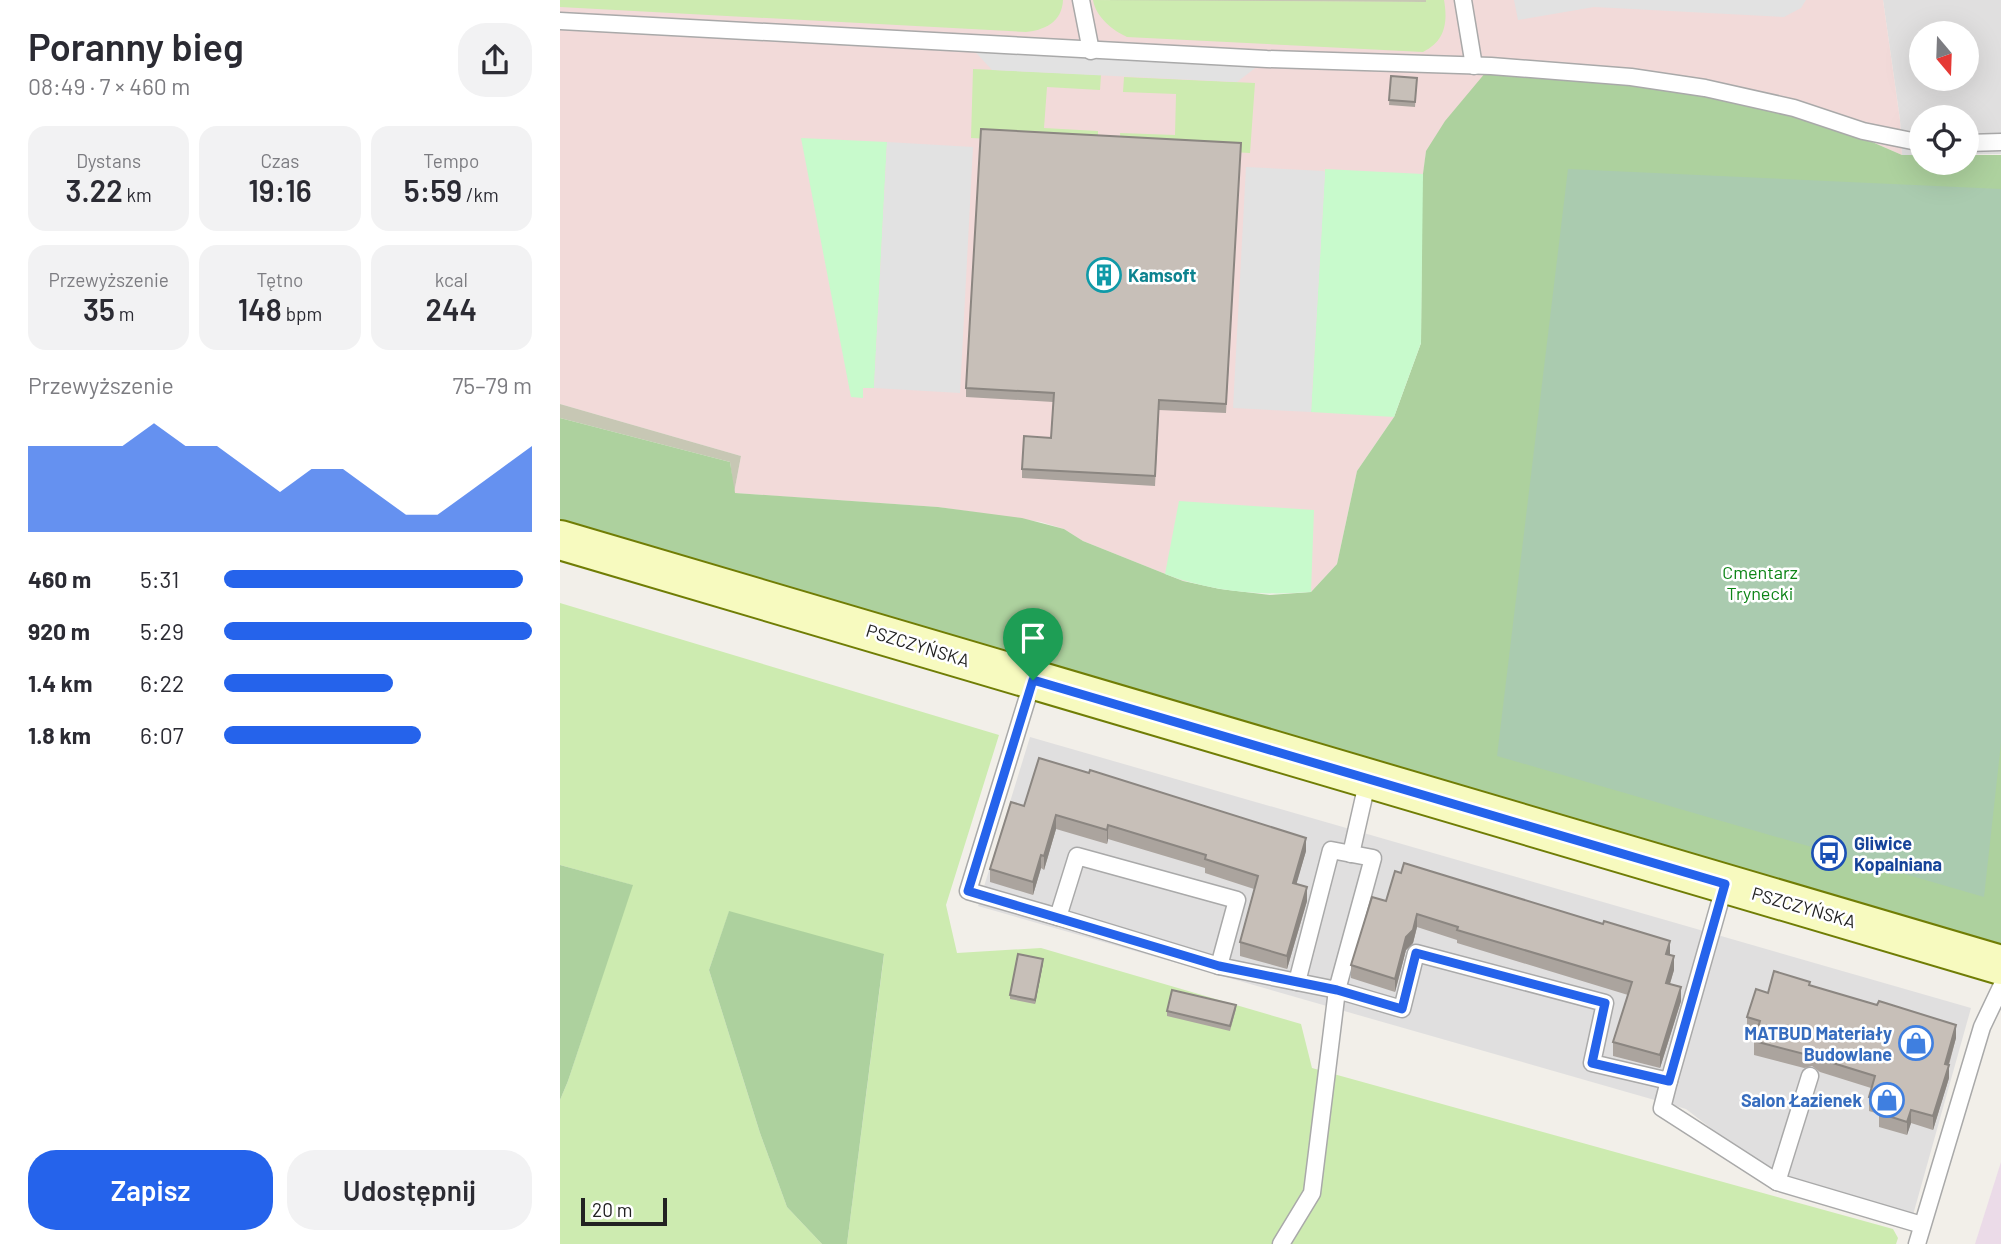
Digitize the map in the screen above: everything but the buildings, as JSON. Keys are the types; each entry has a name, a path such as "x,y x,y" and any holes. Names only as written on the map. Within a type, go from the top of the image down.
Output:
{"main road":[{"name":"PSZCZYŃSKA","path":"560,540 2001,965"}],"lane":[{"path":"1081,0 1091,51"},
{"path":"1463,0 1474,66"},
{"path":"560,21 1293,61 1474,66 1631,77 1705,88 1794,108 1863,131 1909,140"},
{"path":"1979,143 2001,142"},
{"path":"1033,680 968,891 1219,966 1337,990 1402,1009 1416,953 1605,1003 1592,1063 1669,1081"},
{"path":"1351,854 1368,779"},
{"path":"1281,1244 1312,1193 1337,990 1373,858 1331,850 1297,982"},
{"path":"1058,917 1077,856 1237,900 1219,966"},
{"path":"1725,884 1662,1108 1777,1182 1922,1225"},
{"path":"1917,1244 1982,1027 2001,988"},
{"path":"1777,1182 1810,1076"}],"shaded area":[{"path":"560,0 1883,0 1900,120 1902,155 1794,108 1426,151 1394,417 1357,471 1337,564 1311,592 1183,581 1083,541 1064,529 1041,522 938,507 734,493 741,456 560,404"},
{"path":"1426,0 1427,2 1110,1"},
{"path":"1514,0 1806,0 1801,8 1784,17 1594,7 1518,20"},
{"path":"1883,0 2001,0 2001,154 1979,154 1979,105 1909,105 1909,155 1902,155 1900,120"},
{"path":"967,43 1267,59 1237,82 992,70"},
{"path":"887,142 973,147 960,393 874,388"},
{"path":"1246,167 1325,173 1311,412 1233,408"},
{"path":"560,404 741,456 734,493 730,462 560,418"},
{"path":"1030,737 1971,1008 1913,1215 1771,1175 1686,1109 978,906"},
{"path":"2001,1162 2001,1244 1975,1244"}],"green space":[{"path":"560,0 1063,0 1056,19 1046,27 1026,32 560,7"},
{"path":"1093,0 1444,0 1446,16 1440,37 1423,52 1127,37 1105,22 1097,12"},
{"path":"1491,66 1631,77 1794,108 1902,155 1909,155 1909,175 1979,175 1979,155 2001,155 2001,948 560,540 560,418 730,462 735,493 938,507 1022,518 1064,529 1083,541 1183,581 1270,595 1311,592 1337,564 1357,471 1394,417 1421,343 1422,181 1426,151 1445,121"},
{"path":"973,69 1101,75 1100,90 1047,87 1044,128 1098,131 1098,144 971,138"},
{"path":"1124,77 1255,83 1250,153 1121,146 1120,133 1175,135 1176,94 1123,92"},
{"path":"801,138 887,142 874,388 863,388 863,398 851,397"},
{"path":"1325,169 1423,174 1421,343 1394,417 1311,412"},
{"name":"Cmentarz Trynecki","path":"1568,169 2001,189 2001,743 1984,897 1497,756"},
{"path":"1179,501 1314,510 1311,592 1274,593 1219,589 1165,574"},
{"path":"560,603 999,735 946,905 957,953 1041,948 1301,1024 1312,1068 1893,1229 1898,1238 1896,1244 847,1244 884,955 729,912 709,970 760,1133 787,1207 822,1244 560,1244 560,1100 632,885 560,865"},
{"path":"560,865 633,885 560,1100"},
{"path":"729,911 884,954 847,1244 822,1244 787,1207 760,1133 709,970"}],"place":[{"name":"Kamsoft","path":"1104,275"},
{"name":"Gliwice Kopalniana","path":"1829,853"},
{"name":"MATBUD Materiały Budowlane","path":"1916,1043"},
{"name":"Salon Łazienek","path":"1887,1100"}],"route":[{"path":"1033,680 1725,884 1669,1081 1592,1063 1605,1003 1416,953 1402,1009 1337,990 1219,966 968,891 1033,680"}]}
